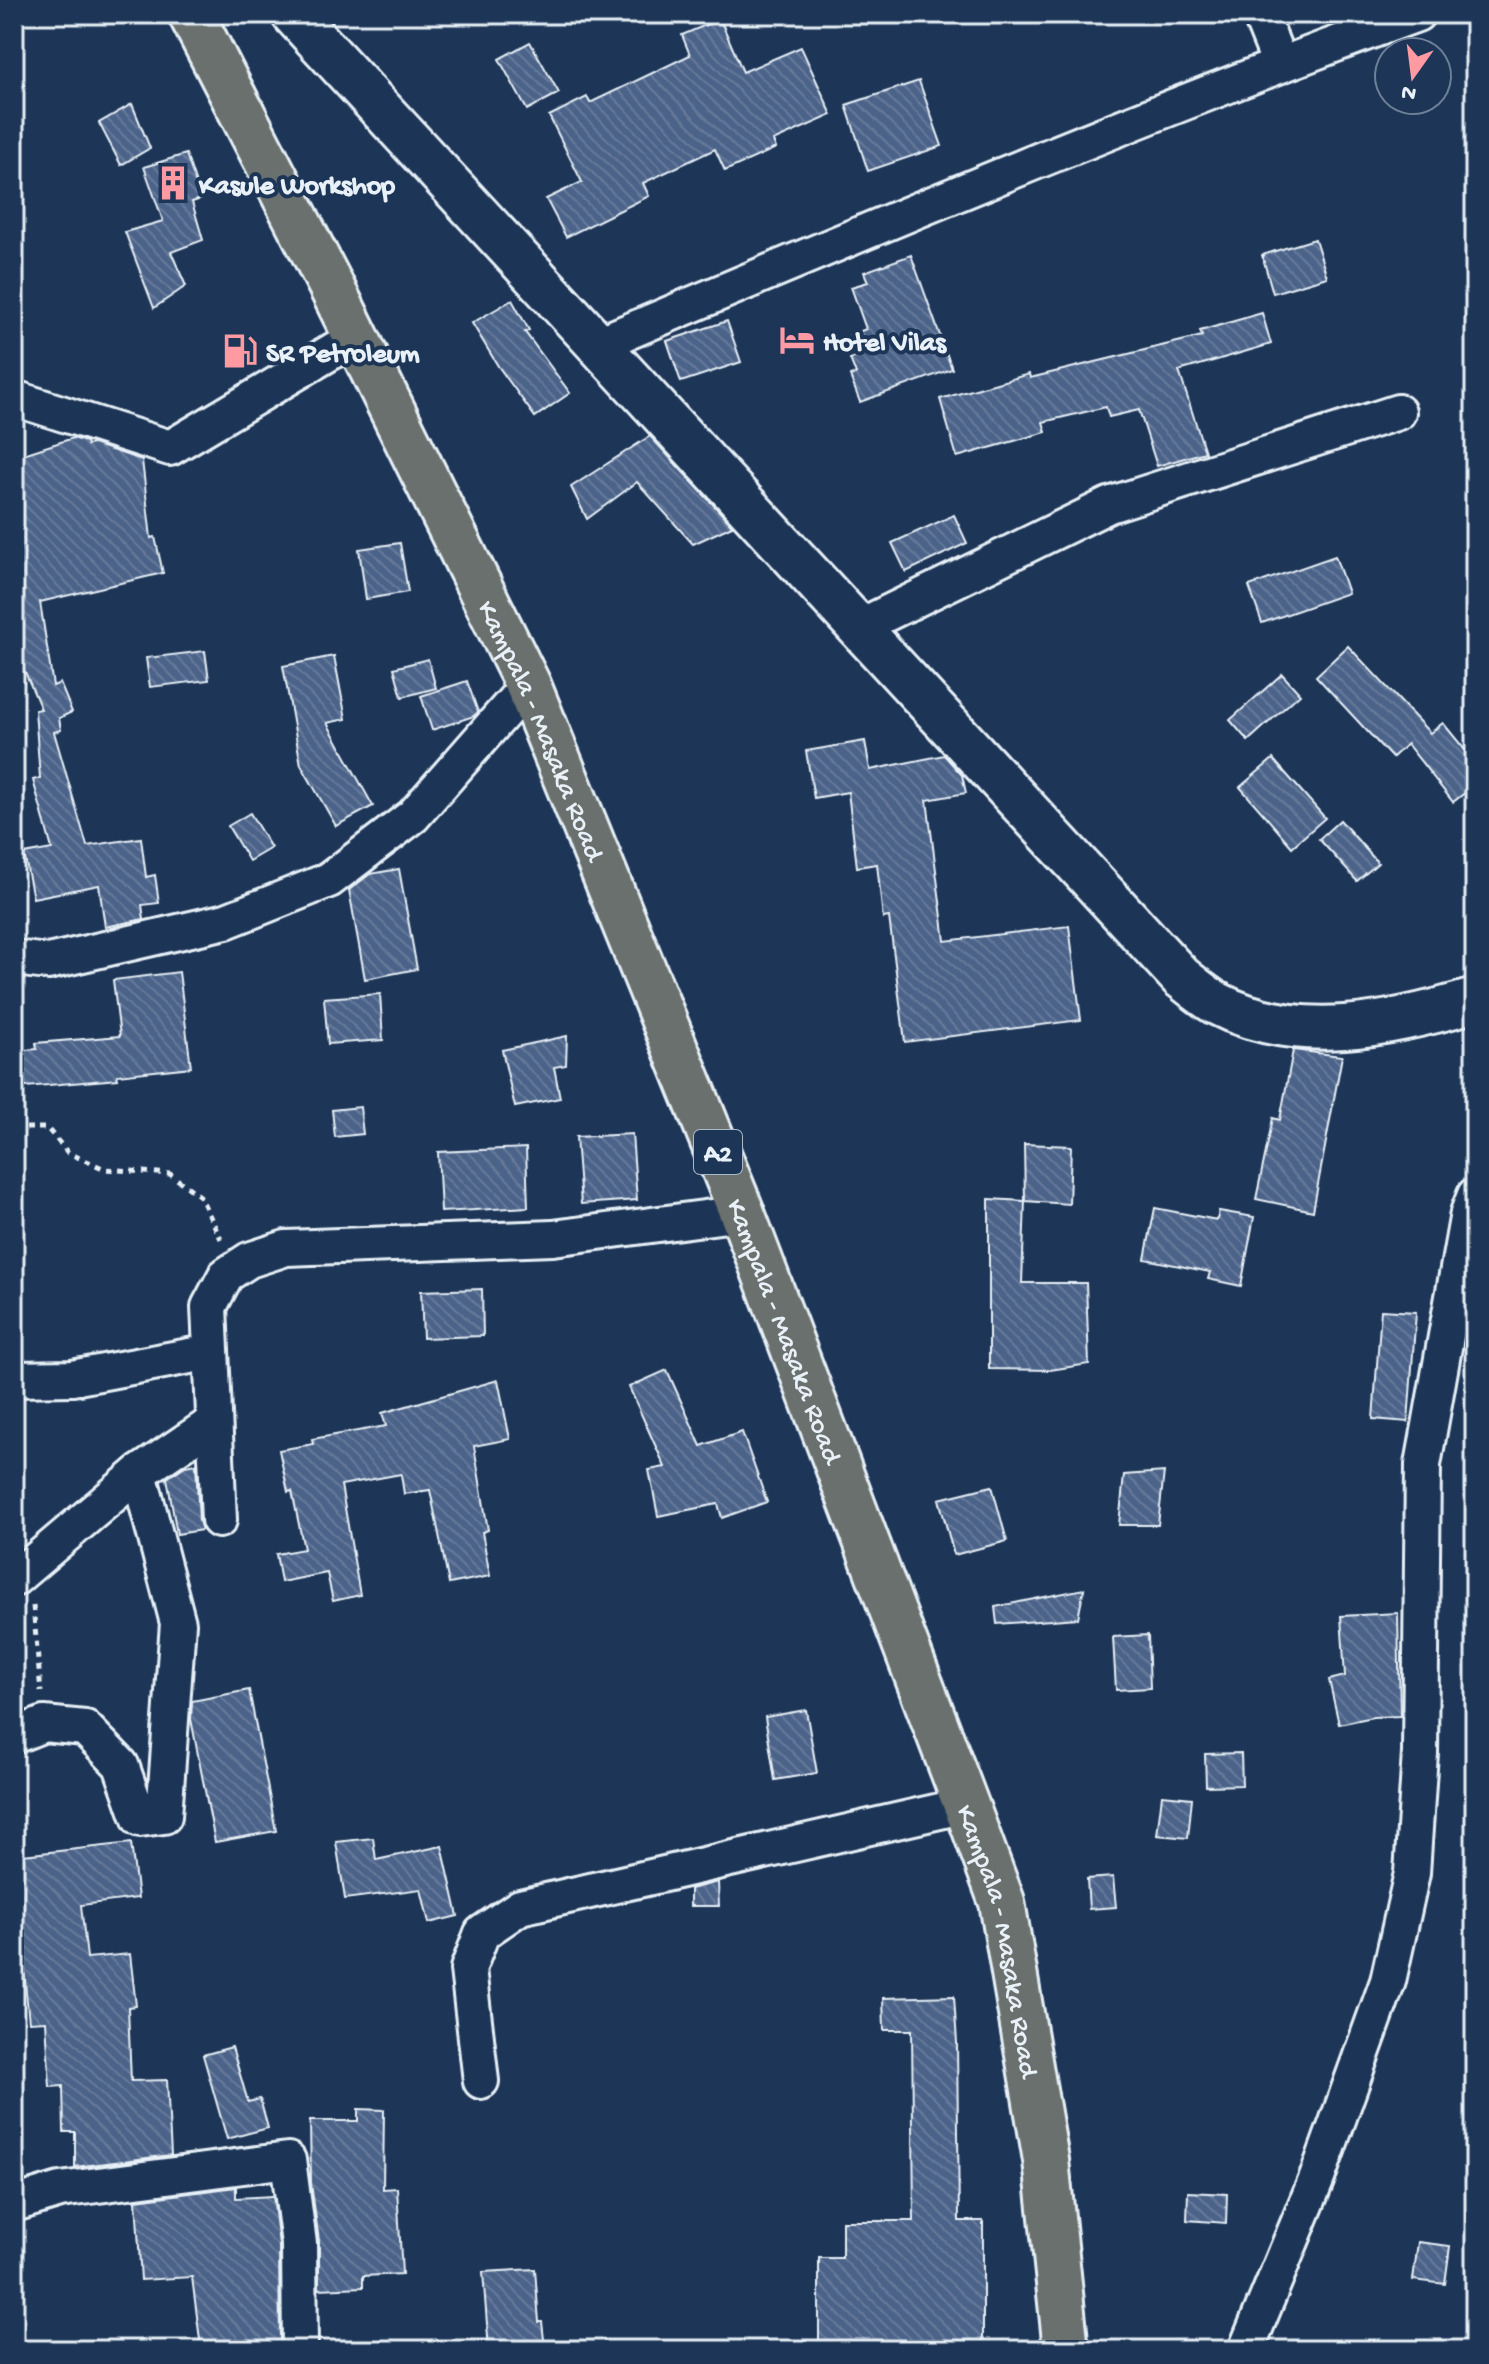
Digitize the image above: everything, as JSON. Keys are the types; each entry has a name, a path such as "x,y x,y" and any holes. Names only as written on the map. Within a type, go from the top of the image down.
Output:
{"main road":[{"name":"Kampala - Masaka Road","path":"191,14 356,337 528,685 742,1213 966,1805 1002,1902 1046,2160 1066,2350"}],"street":[{"path":"293,14 1181,977 1216,1003 1270,1023 1312,1029 1376,1025 1475,1000"},
{"path":"1260,14 1280,64"},
{"path":"599,344 971,186 1280,64 1417,14"},
{"path":"14,398 170,448 356,337"},
{"path":"859,627 1109,505 1398,412"},
{"path":"14,973 48,962 226,921 329,880 413,816 528,685"},
{"path":"14,958 48,962"},
{"path":"1246,2350 1317,2178 1388,1981 1412,1873 1420,1753 1423,1465 1468,1213 1475,1195"},
{"path":"219,1520 209,1307 226,1275 249,1260 286,1248 553,1238 742,1213"},
{"path":"14,1379 72,1378 211,1352"},
{"path":"22,1572 139,1473 214,1422"},
{"path":"29,1730 85,1728 121,1765 140,1819 164,1816 178,1623 139,1473"},
{"path":"481,2081 468,1969 482,1933 520,1907 966,1805"},
{"path":"14,2204 60,2190 288,2160 299,2244 300,2350"}],"path":[{"path":"14,1128 47,1128 68,1153 105,1169 170,1174 200,1196 236,1269"},
{"path":"22,1572 29,1730"}],"building":[{"path":"720,19 743,72 801,47 832,115 773,141 776,148 725,171 715,149 643,183 649,196 566,237 546,199 582,182 549,116 587,97 590,103 690,55 682,35"},
{"path":"530,42 559,93 527,110 499,59"},
{"path":"919,81 942,146 868,171 846,105"},
{"path":"132,104 150,148 121,165 99,123"},
{"path":"186,154 201,199 192,202 203,240 171,252 186,286 154,308 125,232 163,221 144,167"},
{"path":"1315,239 1327,277 1273,293 1262,255"},
{"path":"911,255 952,369 860,402 850,376 856,374 850,359 857,357 849,336 866,329 851,287 868,282 864,272"},
{"path":"512,300 529,330 525,332 570,393 535,417 472,323"},
{"path":"1262,313 1271,344 1179,371 1205,452 1157,466 1139,410 1109,417 1106,407 1043,422 1046,432 957,457 940,399 1029,374 1030,378 1202,336 1200,331"},
{"path":"727,321 741,362 681,382 667,341"},
{"path":"650,436 732,526 693,544 637,482 587,519 571,487"},
{"path":"73,438 87,445 93,444 142,460 151,538 155,537 163,573 40,602 53,686 60,683 72,712 59,718 61,730 54,732 87,846 141,838 146,877 155,875 159,903 142,905 144,919 105,927 99,885 33,898 24,854 52,849 33,780 40,778 35,710 41,709 25,672 14,674 14,457"},
{"path":"954,515 967,543 906,572 892,543"},
{"path":"400,543 408,592 366,599 359,549"},
{"path":"1335,556 1348,593 1262,623 1249,586"},
{"path":"1348,646 1430,733 1443,723 1475,762 1475,785 1453,802 1407,744 1392,758 1316,676"},
{"path":"205,651 209,680 150,687 146,658"},
{"path":"334,656 346,719 327,723 373,806 336,826 301,765 283,666"},
{"path":"428,659 436,688 402,697 394,668"},
{"path":"1282,674 1300,694 1248,741 1230,720"},
{"path":"467,681 478,712 432,730 421,696"},
{"path":"865,741 870,770 944,755 962,775 966,793 927,800 945,941 1069,926 1081,1020 905,1042 889,917 883,918 877,864 857,867 848,792 814,798 806,751"},
{"path":"1273,759 1325,818 1292,847 1240,787"},
{"path":"250,813 271,848 249,861 228,826"},
{"path":"1340,820 1378,863 1357,881 1319,839"},
{"path":"399,869 417,969 365,979 349,890 370,874"},
{"path":"179,972 191,1067 117,1075 118,1079 14,1088 14,1051 37,1049 36,1043 120,1036 113,980"},
{"path":"380,994 383,1040 328,1044 324,998"},
{"path":"567,1036 566,1065 554,1067 560,1098 515,1107 502,1050"},
{"path":"1293,1050 1342,1056 1313,1211 1256,1199 1273,1118 1280,1120"},
{"path":"360,1107 363,1134 335,1137 332,1110"},
{"path":"632,1134 637,1200 581,1204 576,1137"},
{"path":"1024,1144 1071,1146 1069,1204 1025,1201"},
{"path":"526,1148 528,1207 441,1212 438,1152"},
{"path":"989,1199 1025,1201 1022,1283 1086,1283 1089,1364 1050,1370 989,1369"},
{"path":"1155,1208 1217,1220 1219,1211 1254,1217 1241,1286 1208,1279 1210,1272 1145,1259"},
{"path":"482,1289 483,1336 423,1338 421,1291"},
{"path":"1381,1310 1416,1312 1408,1422 1373,1419"},
{"path":"667,1370 701,1446 742,1432 767,1502 722,1518 718,1504 658,1516 649,1470 665,1467 629,1387"},
{"path":"498,1380 510,1439 474,1446 488,1530 482,1532 490,1576 449,1584 430,1490 404,1494 401,1474 341,1485 360,1595 333,1601 327,1573 281,1582 276,1554 304,1549 292,1491 288,1492 279,1450 313,1444 312,1439 386,1426 382,1413"},
{"path":"196,1464 202,1530 177,1534 167,1478 185,1466"},
{"path":"1164,1472 1158,1525 1119,1525 1124,1475"},
{"path":"992,1486 1007,1541 954,1555 939,1499"},
{"path":"1084,1589 1078,1618 997,1624 995,1607"},
{"path":"1398,1613 1400,1716 1373,1717 1339,1724 1329,1680 1345,1676 1341,1616"},
{"path":"1148,1635 1150,1688 1116,1690 1113,1637"},
{"path":"249,1690 276,1831 215,1842 191,1719 192,1701"},
{"path":"806,1710 817,1773 775,1780 765,1717"},
{"path":"1241,1753 1242,1785 1206,1786 1205,1754"},
{"path":"1162,1795 1192,1798 1188,1838 1157,1835"},
{"path":"373,1838 376,1860 442,1846 458,1916 429,1923 421,1889 345,1899 336,1842"},
{"path":"131,1843 138,1898 81,1905 87,1958 130,1954 136,2006 128,2007 131,2081 167,2080 171,2155 75,2167 75,2132 64,2132 63,2086 50,2087 46,2021 29,2022 18,1912 14,1912 14,1856"},
{"path":"1113,1877 1116,1907 1089,1909 1087,1879"},
{"path":"718,1882 719,1906 690,1906 690,1889"},
{"path":"954,1996 959,2221 983,2221 983,2350 819,2350 819,2258 842,2258 842,2221 914,2221 912,2030 884,2030 883,1998"},
{"path":"232,2047 248,2102 260,2099 268,2128 227,2139 203,2055"},
{"path":"358,2109 384,2110 383,2189 397,2188 402,2274 363,2276 363,2287 319,2289 319,2241 311,2183 310,2121 358,2121"},
{"path":"236,2187 236,2198 273,2196 279,2245 280,2343 201,2348 192,2277 141,2280 136,2200"},
{"path":"1188,2192 1227,2194 1226,2223 1187,2220"},
{"path":"1418,2242 1450,2246 1445,2284 1413,2280"},
{"path":"535,2269 539,2322 542,2322 545,2348 489,2350 483,2272"}],"place":[{"name":"Kasule Workshop","path":"173,183"},
{"name":"Hotel Vilas","path":"797,340"},
{"name":"SR Petroleum","path":"240,351"}]}
